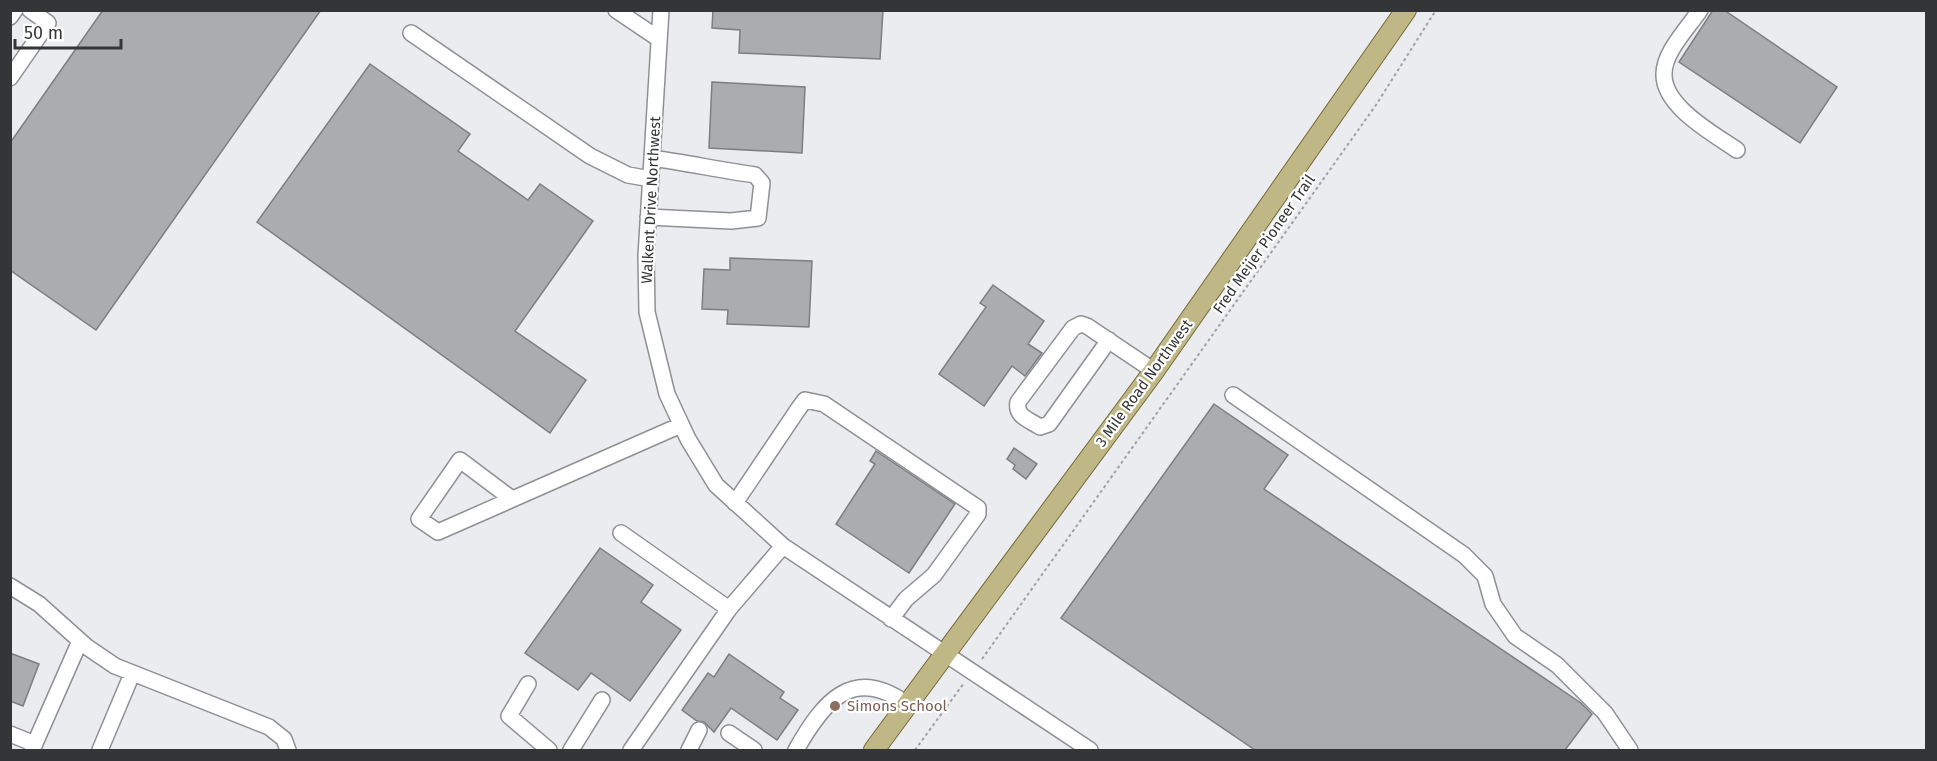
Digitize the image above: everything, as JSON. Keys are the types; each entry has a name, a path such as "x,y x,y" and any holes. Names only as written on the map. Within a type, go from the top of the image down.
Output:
{"main road":[{"name":"3 Mile Road Northwest","path":"874,750 1154,371 1406,10"}],"street":[{"path":"10,17 15,10"},
{"path":"10,78 48,23 30,10"},
{"path":"616,10 659,39"},
{"name":"Walkent Drive Northwest","path":"661,10 646,256 647,312 667,394 681,425 716,485 783,546 1090,750"},
{"path":"1700,10 1670,54 1664,74 1668,95 1694,120 1737,150"},
{"path":"411,33 590,156 628,176 651,179"},
{"path":"648,217 731,221 758,218 762,198 762,183 755,175 652,158"},
{"path":"1109,340 1049,424 1041,427 1020,415 1017,409 1018,402 1073,328 1080,324 1087,326 1109,340 1154,371"},
{"path":"1233,395 1464,555 1485,576 1493,604 1515,636 1557,665 1605,713 1630,750"},
{"path":"735,503 805,400 813,399 824,404 978,507 978,514 934,576 906,599 891,619"},
{"path":"512,499 460,460 419,519 438,532 681,425"},
{"path":"621,533 729,609"},
{"path":"631,750 729,609 783,546"},
{"path":"10,586 39,604 80,641 106,660 132,674 269,727 279,734 288,750"},
{"path":"10,734 34,747 80,641"},
{"path":"100,750 132,674"},
{"path":"528,684 509,716 549,750"},
{"path":"796,750 816,717 830,701 849,689 868,687 882,689 908,705"},
{"path":"571,750 602,700"},
{"path":"689,750 699,730"},
{"path":"729,733 754,750"}],"path":[{"name":"Fred Meijer Pioneer Trail","path":"915,750 1376,105 1436,10"}],"building":[{"path":"103,10 321,10 96,330 10,270 10,143"},
{"path":"713,10 883,10 880,59 739,53 740,30 712,28"},
{"path":"1713,10 1724,10 1837,87 1800,143 1679,62"},
{"path":"370,64 470,134 458,151 528,200 540,184 593,221 515,331 586,380 550,433 257,222"},
{"path":"712,82 805,87 802,153 709,148"},
{"path":"730,258 812,261 809,327 727,324 728,310 702,309 704,269 730,270"},
{"path":"993,285 1044,321 1028,344 1042,353 1025,376 1012,366 984,406 939,374 986,307 980,303"},
{"path":"1214,404 1288,455 1264,489 1581,703 1592,714 1565,750 1255,750 1061,618"},
{"path":"1014,448 1037,464 1026,479 1013,469 1015,465 1007,459"},
{"path":"876,451 955,504 909,573 836,524 875,464 870,461"},
{"path":"600,548 653,585 641,602 681,630 630,701 591,673 578,690 525,653"},
{"path":"10,653 39,664 23,706 10,701"},
{"path":"729,654 784,692 780,698 798,710 777,740 731,708 714,732 704,722 697,721 682,710 708,673 714,677"}],"place":[{"name":"Simons School","path":"835,706"}]}
